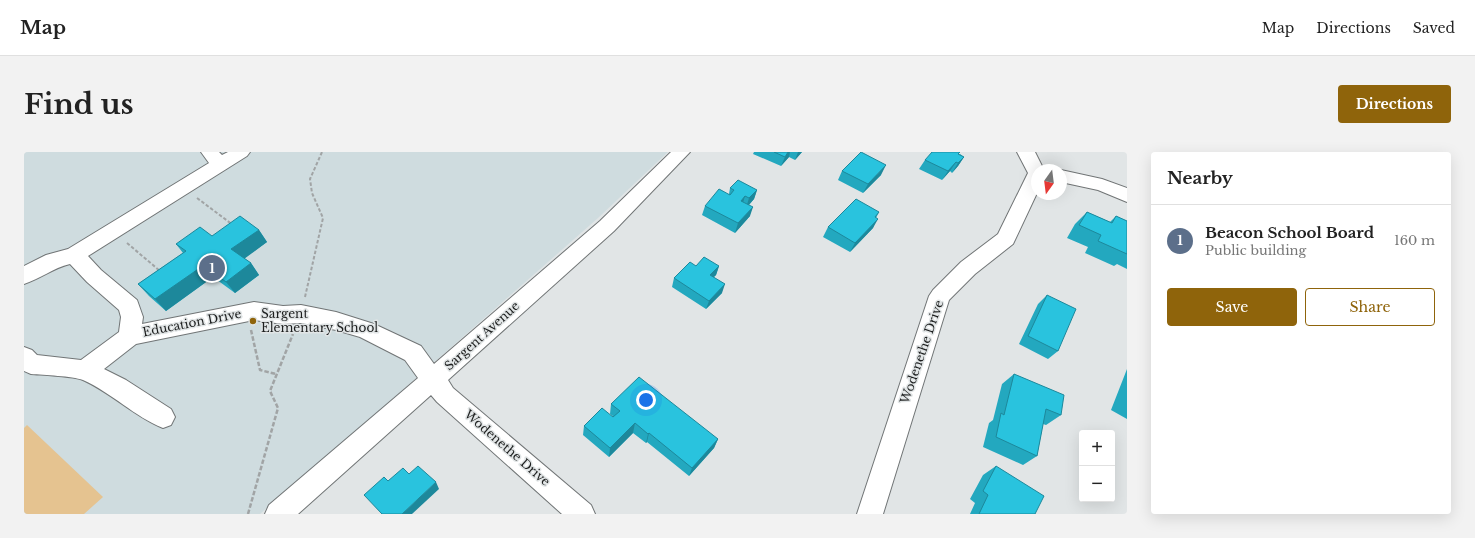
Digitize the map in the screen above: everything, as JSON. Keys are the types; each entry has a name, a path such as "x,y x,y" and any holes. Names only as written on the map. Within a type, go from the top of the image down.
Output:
{"street":[{"path":"24,276 52,260 74,255 113,231 215,159 241,152"},
{"name":"Sargent Avenue","path":"278,514 607,226 681,152"},
{"path":"1026,152 1032,164"},
{"path":"1067,177 1102,185 1127,195"},
{"name":"Wodenethe Drive","path":"870,514 940,296 968,268 1006,239 1031,186"},
{"path":"74,255 94,276 129,306 132,317 130,336"},
{"name":"Education Drive","path":"85,370 130,336 254,311 283,315 301,314 366,330 413,353 433,379"},
{"path":"26,363 85,370 118,387 163,416"},
{"name":"Wodenethe Drive","path":"433,379 446,395 582,514"}],"path":[{"path":"248,514 278,408 270,391 301,314 323,218 312,193 310,179 322,152"},
{"path":"192,194 238,228"},
{"path":"113,231 164,274"},
{"path":"254,311 249,325 260,370 276,374"}],"shaded area":[{"name":"Sargent Elementary School","path":"24,152 668,152 598,218 260,514 24,514"},
{"path":"27,425 103,497 84,514 24,514 24,428"}],"building":[{"path":"774,152 788,152 785,157"},
{"path":"861,152 886,165 868,184 842,171"},
{"path":"932,152 960,152 958,154 964,157 958,163 956,162 948,171 925,160"},
{"path":"738,180 757,190 749,198 745,196 741,201 753,207 738,223 705,206 719,189 730,195 734,190 730,188"},
{"path":"856,199 879,212 875,217 878,219 855,243 828,227"},
{"path":"1087,212 1112,223 1116,216 1127,221 1127,254 1098,241 1101,235 1079,225"},
{"path":"240,216 259,230 231,249 251,263 226,282 204,265 155,299 138,284 186,251 176,244 200,227 212,236"},
{"path":"704,257 719,266 710,275 725,284 709,301 674,278 690,262 696,266"},
{"path":"1047,295 1076,309 1058,351 1028,336"},
{"path":"1014,374 1064,395 1061,415 1046,409 1037,456 996,437 1001,413 1004,415"},
{"path":"639,377 718,439 692,468 635,423 610,448 584,426 602,408 613,417 620,411 611,404"},
{"path":"418,466 436,482 402,514 382,514 364,495 384,477 388,481 403,468 409,474"},
{"path":"996,466 1044,496 1035,514 979,514 988,495 983,491"}],"place":[{"name":"Beacon School Board","path":"212,268"},
{"name":"Sargent Elementary School","path":"253,321"}]}
